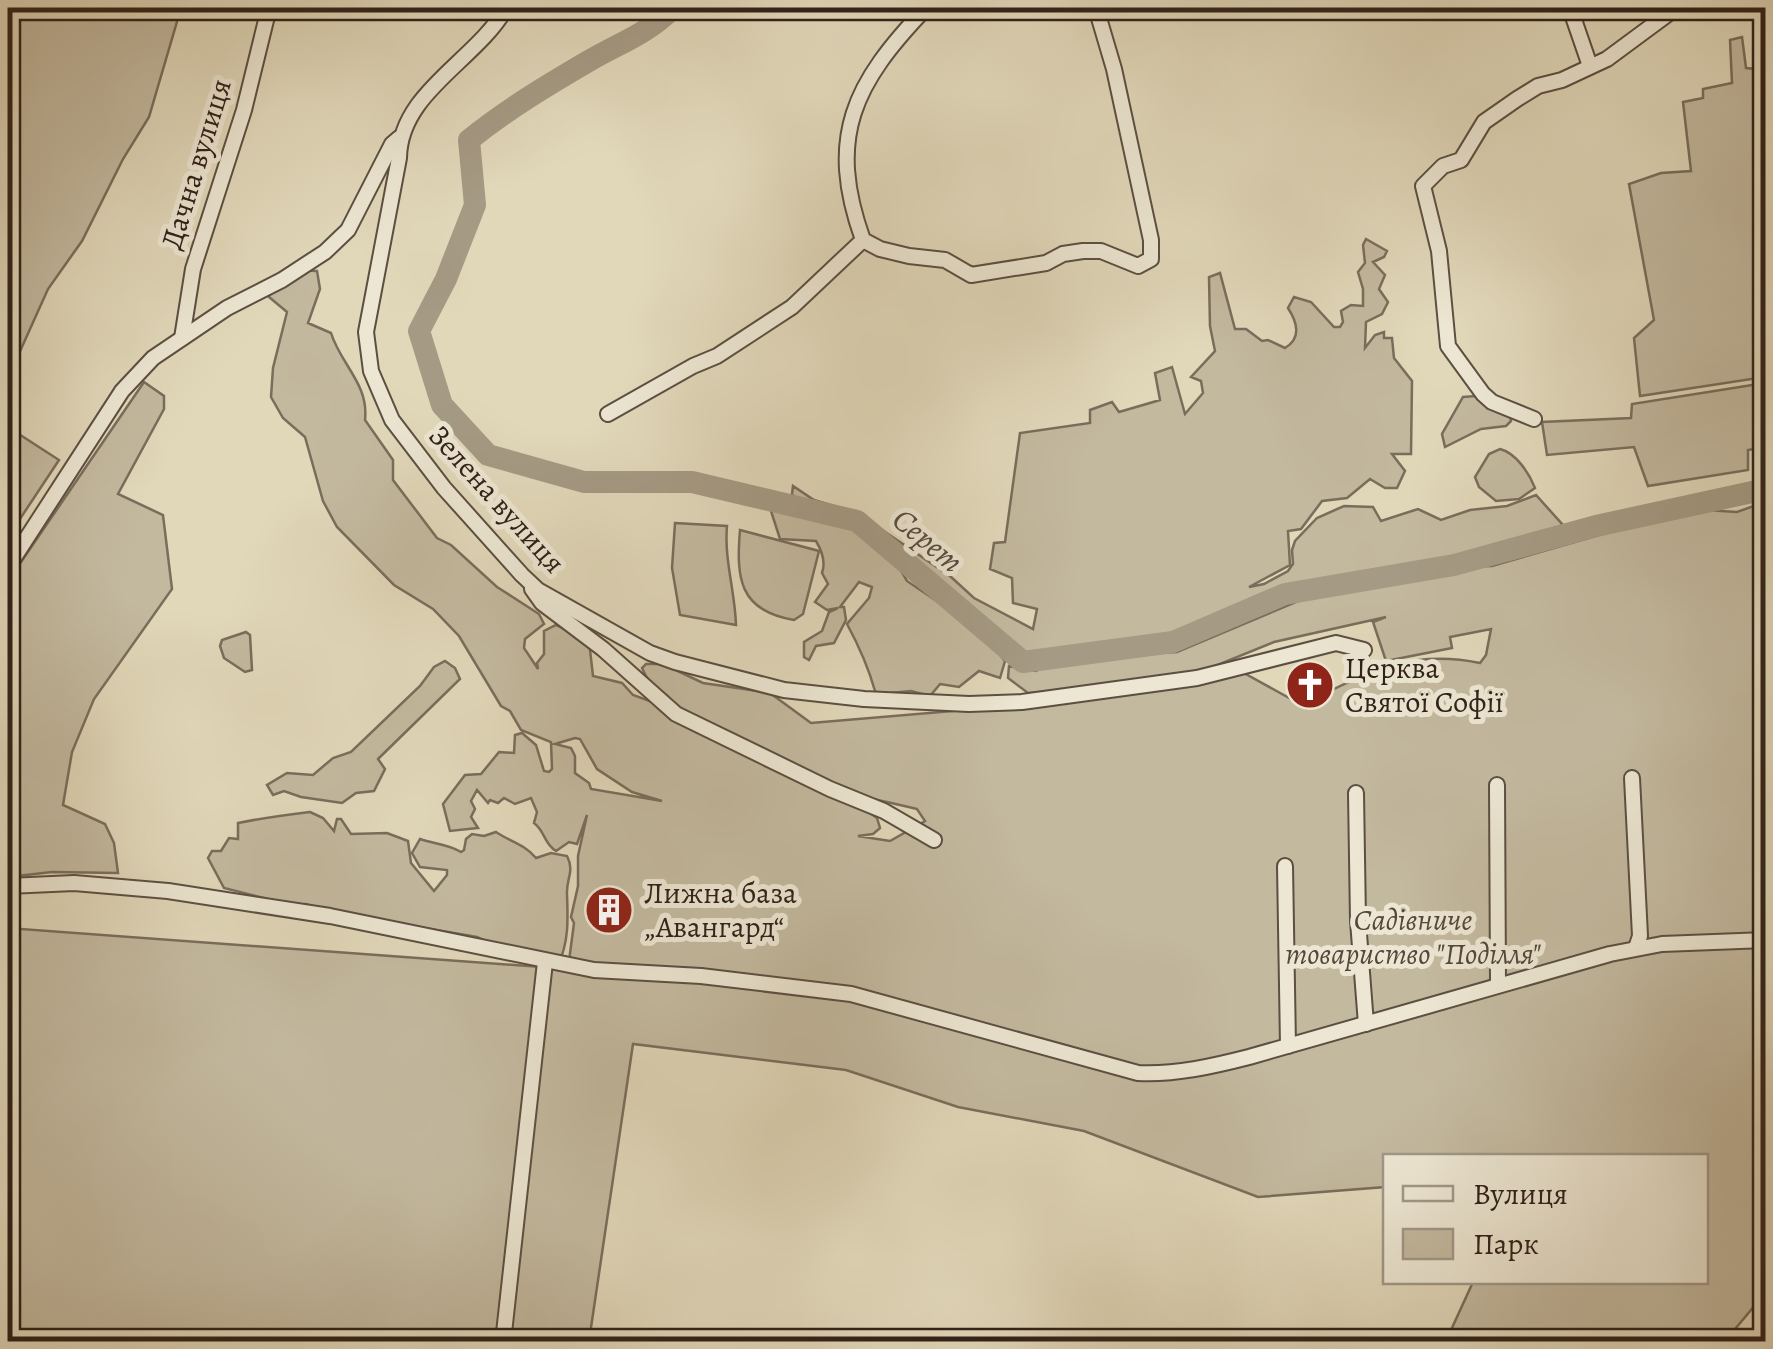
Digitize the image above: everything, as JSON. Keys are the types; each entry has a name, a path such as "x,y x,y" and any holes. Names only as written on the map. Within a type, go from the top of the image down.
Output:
{"street":[{"name":"Дачна вулиця","path":"182,338 193,269 244,110 269,8"},
{"name":"Зелена вулиця","path":"506,8 478,46 438,81 410,115 399,138 399,158 366,332 371,370 392,420 413,451 538,590 650,653 675,662 784,690 864,699 969,704 1022,702 1197,678 1336,642 1364,650"},
{"path":"926,8 875,69 854,107 847,130 846,173 852,209 863,240 880,248 945,260 971,275 1046,262 1083,251 1101,252 1138,266 1146,264 1152,251 1151,240 1114,69 1096,8"},
{"path":"1570,8 1590,66"},
{"path":"1534,419 1492,402 1448,346 1439,251 1423,186 1443,166 1461,160 1484,122 1538,86 1562,80 1618,52 1676,8"},
{"path":"8,567 122,392 152,358 325,252 348,230 392,144 399,138"},
{"path":"608,414 717,356 769,323 792,307 863,240"},
{"path":"522,575 542,603 603,649 676,714 884,811 934,840"},
{"path":"1632,778 1640,936 1636,948"},
{"path":"1497,785 1498,985"},
{"path":"1356,793 1358,921 1366,1024"},
{"path":"1285,866 1288,1046"},
{"path":"8,886 74,883 168,891 330,916 594,970 701,976 851,994 1138,1073 1216,1066 1636,948 1766,940"},
{"path":"503,1342 545,962"}],"green space":[{"path":"20,8 181,8 149,117 82,241 48,289 8,378 8,56"},
{"path":"1742,37 1746,68 1756,69 1766,141 1765,377 1640,396 1634,338 1654,320 1629,184 1661,173 1691,171 1683,102 1703,98 1703,89 1732,83 1730,40"},
{"name":"Садівниче товариство \"Поділля\"","path":"1366,239 1387,251 1373,262 1385,275 1379,289 1388,302 1382,314 1366,322 1365,348 1375,335 1384,332 1384,338 1392,338 1394,358 1412,381 1411,454 1392,454 1405,471 1397,488 1385,488 1370,479 1347,498 1322,501 1301,529 1288,531 1290,565 1249,587 1288,571 1293,564 1295,541 1317,518 1344,506 1373,507 1381,521 1418,509 1441,520 1470,510 1507,506 1536,495 1562,524 1551,542 1531,542 1520,547 1508,542 1501,548 1440,568 1492,566 1689,509 1737,512 1765,502 1766,1292 1725,1341 1446,1341 1472,1284 1708,1284 1708,1154 1383,1154 1383,1187 1258,1197 1084,1131 958,1107 846,1070 633,1044 589,1341 8,1341 8,928 568,969 578,856 587,815 577,844 569,842 556,851 534,823 537,812 531,798 515,804 504,798 488,803 477,790 471,801 475,809 471,817 478,828 450,831 443,804 465,775 481,774 499,752 514,753 515,735 522,733 536,745 544,771 549,772 551,742 521,730 510,711 501,706 459,636 433,609 394,585 337,527 323,501 305,437 283,418 271,397 273,368 287,312 269,297 272,286 296,270 317,271 320,289 308,323 331,333 359,385 365,420 393,460 393,480 437,538 451,545 497,587 539,614 544,624 525,639 524,648 538,669 537,663 544,654 544,631 556,625 589,641 593,676 622,683 633,695 658,704 676,722 860,806 877,818 880,828 873,834 858,836 890,841 925,821 917,809 832,788 764,761 689,718 652,684 642,668 646,664 663,664 703,683 770,693 811,723 1084,700 1242,672 1302,705 1367,674 1408,662 1454,659 1480,663 1486,655 1491,629 1450,637 1452,648 1386,661 1373,622 1386,617 1274,642 1183,679 1028,693 1008,678 1009,666 1036,671 1059,659 1177,652 1334,586 1362,590 1439,568 1305,587 1262,599 1254,614 1165,644 1044,659 999,639 931,582 862,533 840,518 797,502 792,494 793,486 814,500 857,513 950,576 974,598 1033,629 1037,609 1013,603 1012,578 990,569 994,543 1005,542 1020,433 1090,423 1090,410 1112,402 1119,412 1160,400 1155,373 1172,367 1185,414 1203,393 1201,381 1191,377 1215,351 1209,277 1220,273 1235,329 1246,329 1262,341 1285,348 1296,335 1288,308 1294,297 1311,302 1334,327 1340,327 1341,311 1351,305 1363,306 1358,272 1365,263","holes":["580,739 597,769 632,792 662,801 591,789 575,773 571,748 555,744"]},
{"path":"144,382 164,396 164,409 118,494 163,515 172,589 94,699 72,752 63,805 105,824 114,843 118,873 52,872 8,877 8,581"},
{"path":"1765,383 1765,447 1748,450 1748,470 1648,486 1634,447 1547,455 1542,422 1631,418 1632,404"},
{"path":"1476,396 1510,416 1511,421 1506,426 1481,429 1445,447 1442,434 1463,397"},
{"path":"8,427 59,460 8,537"},
{"path":"1500,449 1521,464 1535,488 1519,499 1496,501 1479,487 1475,477 1489,454"},
{"path":"775,506 807,508 845,523 900,569 907,581 960,617 1001,656 1005,661 1000,678 979,671 959,687 940,684 930,696 911,691 875,691 847,624 869,598 872,587 859,582 840,607 844,607 846,620 834,643 816,646 809,660 804,657 804,642 822,631 829,612 838,608 827,610 815,602 828,584 816,541 780,539 771,511"},
{"path":"675,523 727,526 736,625 680,615 672,568"},
{"path":"740,530 819,551 803,614 794,620 776,616 752,600 741,577"},
{"path":"246,632 250,635 252,670 245,672 224,658 220,646 222,640"},
{"path":"445,661 455,668 460,679 378,759 385,769 374,791 356,793 342,803 284,791 273,795 267,785 287,773 313,775 333,758 351,752 420,686 434,667"},
{"path":"310,812 323,818 334,831 337,819 341,819 351,834 387,833 408,841 411,863 434,891 447,870 420,867 412,853 420,839 461,852 472,834 496,832 536,858 551,853 567,856 567,930 558,965 528,960 477,937 331,912 306,904 292,905 224,888 208,858 212,851 221,851 229,838 238,839 238,823"}],"waterway":[{"name":"Серет","path":"673,8 642,32 541,89 469,140 475,205 446,279 419,331 442,405 488,455 584,482 692,482 857,521 1023,662 1173,642 1285,594 1454,565 1596,526 1766,489"}],"place":[{"name":"Церква Святої Софії","path":"1310,685"},
{"name":"Лижна база „Авангард“","path":"609,910"}]}
